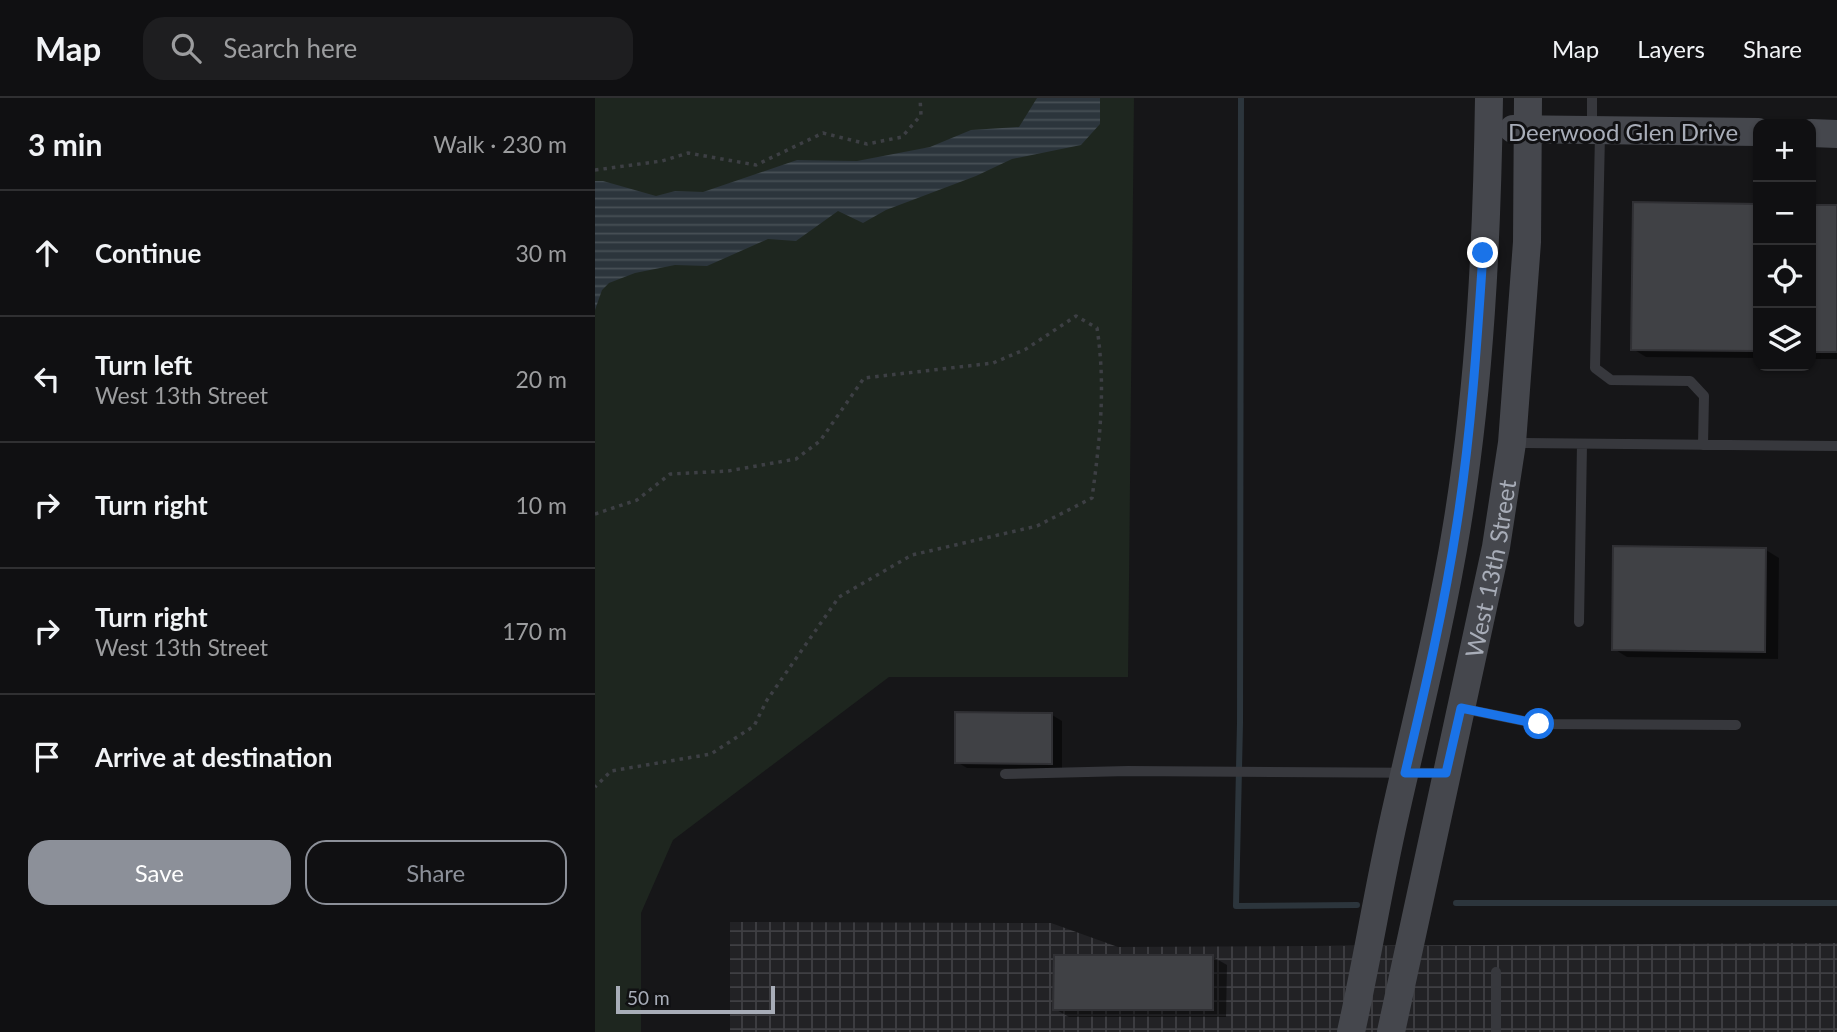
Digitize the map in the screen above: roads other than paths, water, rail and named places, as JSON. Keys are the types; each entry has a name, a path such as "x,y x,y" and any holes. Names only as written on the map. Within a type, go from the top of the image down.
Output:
{"main road":[{"name":"West 13th Street","path":"1351,1032 1405,773 1434,652 1458,523 1475,380 1489,98"},
{"name":"West 13th Street","path":"1391,1032 1496,547 1512,443 1527,242 1528,98"},
{"name":"Deerwood Glen Drive","path":"1488,130 1753,132"},
{"path":"1816,133 1837,134"}],"lane":[{"path":"1593,98 1596,130 1595,368 1611,380 1690,381 1704,396 1703,445"},
{"path":"1512,443 1837,446"},
{"path":"1579,622 1582,444"},
{"path":"1461,708 1539,724 1736,725"},
{"path":"1005,774 1446,773"},
{"path":"1496,972 1496,1032"}],"waterway":[{"path":"1241,98 1240,723 1236,906 1357,905"},
{"path":"1456,903 1837,903"}]}
